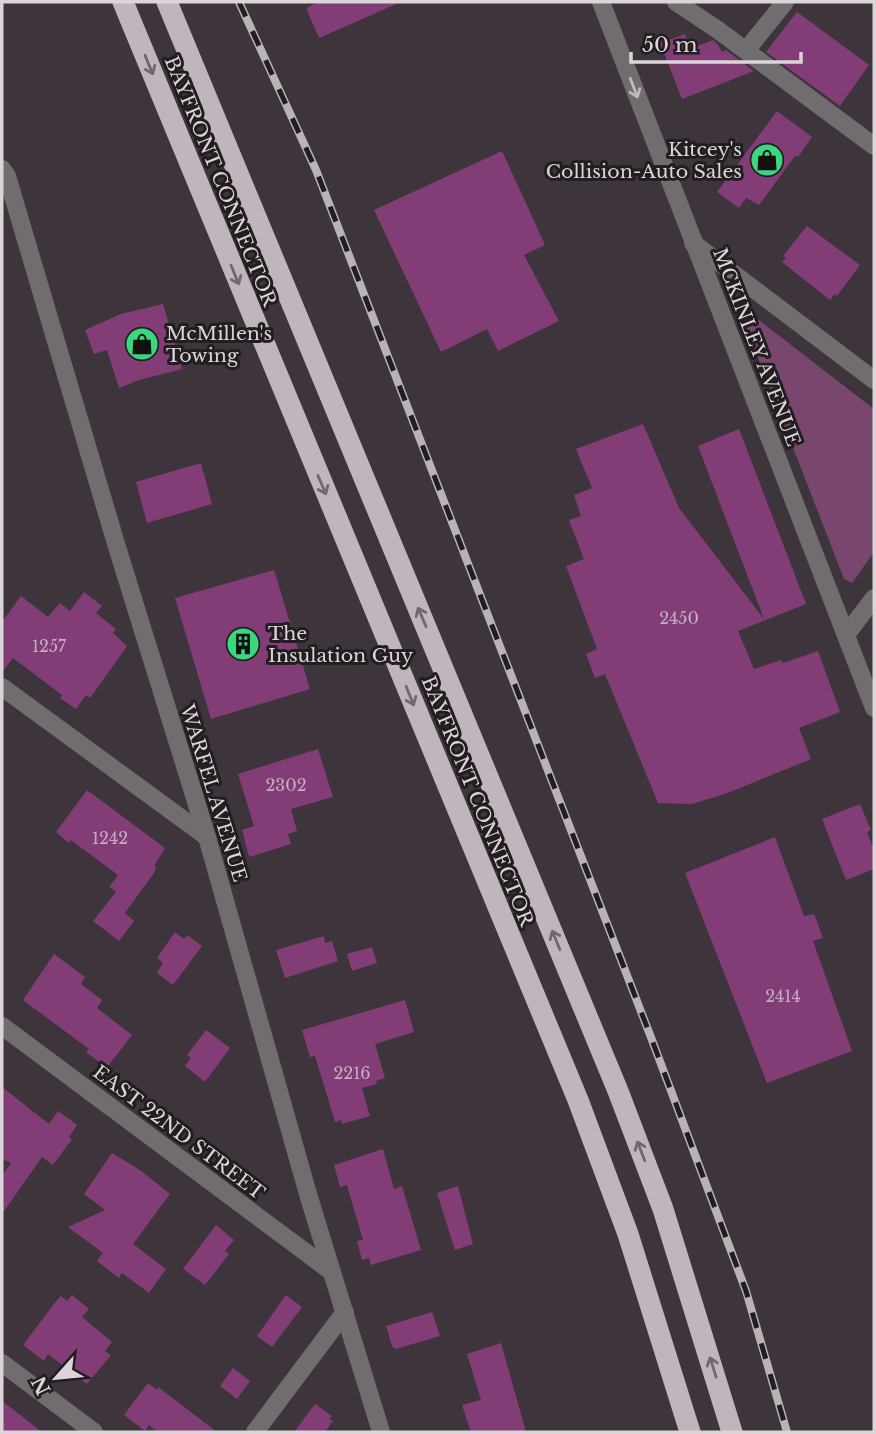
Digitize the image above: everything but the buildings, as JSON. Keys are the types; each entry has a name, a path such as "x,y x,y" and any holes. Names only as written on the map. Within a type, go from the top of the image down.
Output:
{"highway":[{"name":"BAYFRONT CONNECTOR","path":"123,2 578,1100 628,1234 690,1432"},
{"name":"BAYFRONT CONNECTOR","path":"167,2 618,1091 663,1209 732,1432"}],"street":[{"name":"MCKINLEY AVENUE","path":"601,2 874,708"},
{"path":"676,2 874,146"},
{"path":"752,44 785,2"},
{"name":"WARFEL AVENUE","path":"2,169 7,176 121,561 207,837 331,1272 381,1432"},
{"path":"2,213 13,198"},
{"path":"693,243 874,380"},
{"path":"846,635 874,598"},
{"path":"2,687 207,837"},
{"name":"EAST 22ND STREET","path":"2,1026 331,1272"},
{"path":"255,1432 345,1312"},
{"path":"2,1363 94,1432"}],"shaded area":[{"path":"750,316 874,409 874,552 852,583 844,579 745,324 746,318"}],"railway":[{"path":"239,2 316,170 652,1040 746,1291 787,1432"}],"place":[{"name":"Kitcey's Collision-Auto Sales","path":"767,160"},
{"name":"McMillen's Towing","path":"142,344"},
{"name":"The Insulation Guy","path":"243,644"}]}
